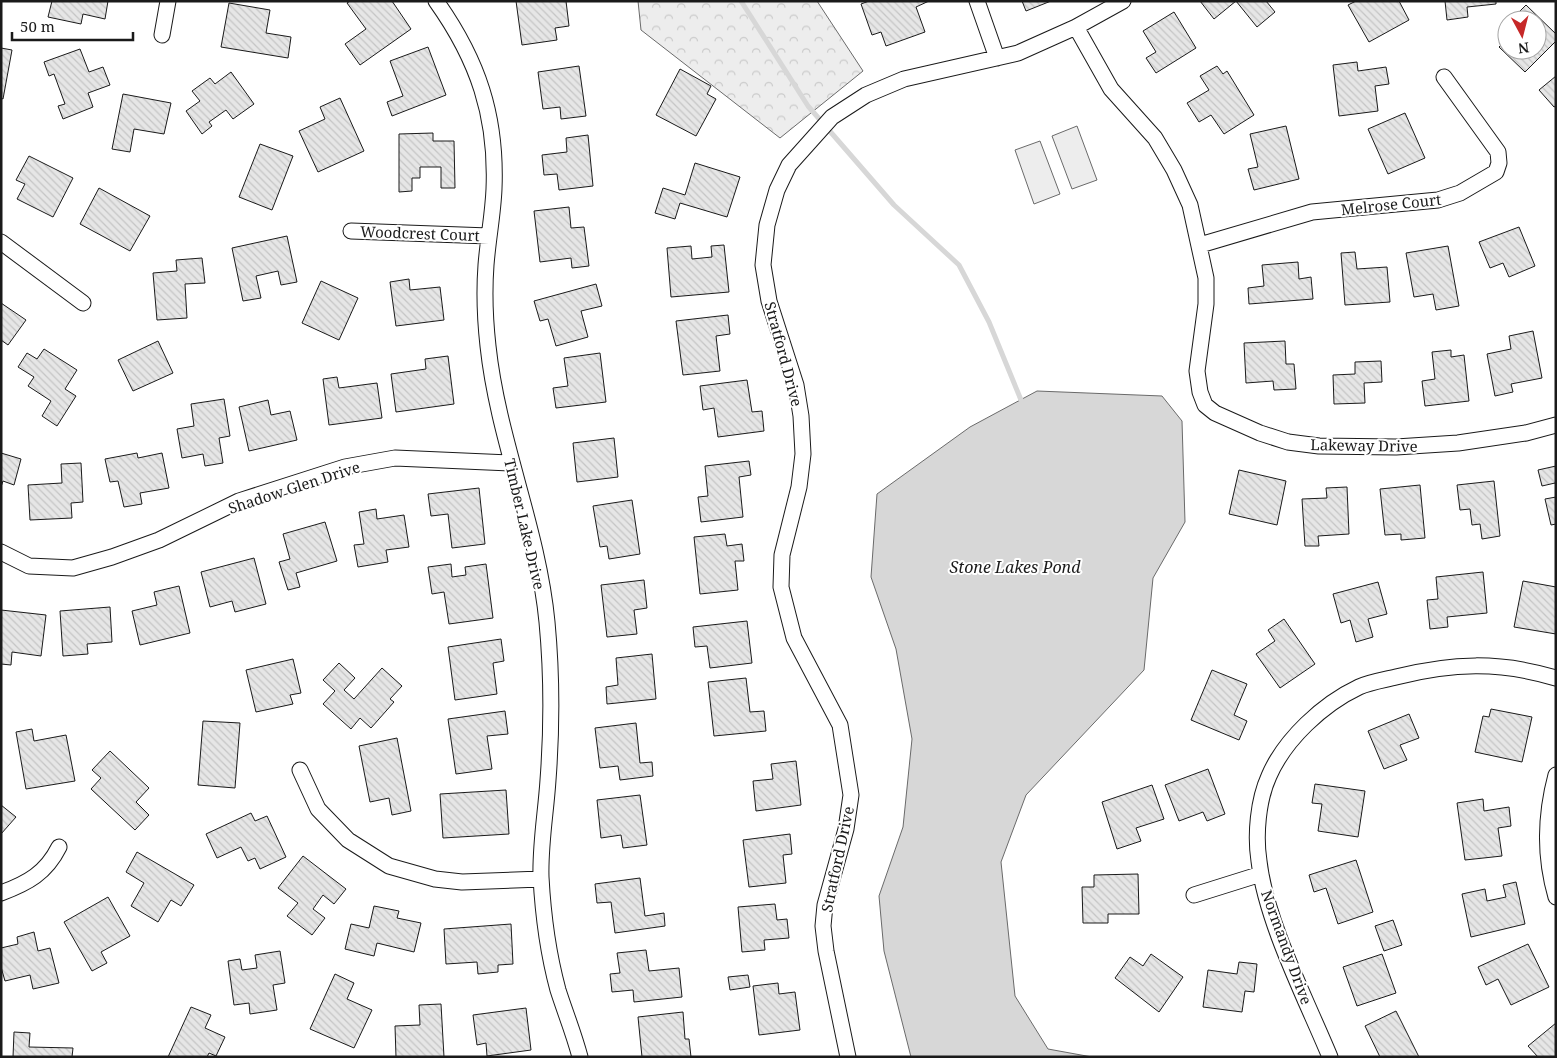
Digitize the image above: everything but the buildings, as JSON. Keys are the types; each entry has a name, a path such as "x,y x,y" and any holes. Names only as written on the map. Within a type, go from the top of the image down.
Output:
{"street":[{"path":"162,35 168,1"},
{"name":"Timber Lake Drive","path":"436,1 471,58 484,93 491,122 494,188 485,307 488,341 496,400 538,566 546,618 552,684 548,781 541,846 541,879 550,956 580,1057"},
{"path":"976,1 997,58"},
{"name":"Stratford Drive","path":"848,1057 826,950 824,926 825,905 846,829 851,795 840,725 794,638 781,587 782,555 800,478 802,454 801,416 796,385 769,301 763,265 767,225 778,190 789,165 816,132 832,117 873,90 904,79 1018,52 1076,27 1123,1"},
{"name":"Lakeway Drive","path":"1076,27 1111,89 1155,138 1174,170 1190,205 1206,278 1206,304 1197,371 1200,392 1205,405 1215,413 1260,433 1288,442 1319,446 1396,447 1458,443 1526,434 1556,425"},
{"name":"Melrose Court","path":"1200,245 1312,212 1438,200 1460,193 1496,172 1499,163 1498,152 1444,77"},
{"name":"Woodcrest Court","path":"351,230 489,236"},
{"path":"1,242 83,303"},
{"name":"Shadow Glen Drive","path":"1,552 29,566 73,568 112,557 159,540 239,501 346,467 395,458 511,463"},
{"name":"Normandy Drive","path":"1330,1057 1280,935 1258,861 1258,817 1268,777 1276,762 1291,742 1314,718 1340,697 1361,686 1434,668 1452,666 1485,666 1531,670 1556,678"},
{"path":"300,770 318,809 348,840 389,866 436,879 462,882 541,879"},
{"path":"1556,775 1546,824 1547,851 1556,897"},
{"path":"1,893 24,884 40,873 51,862 59,847"},
{"path":"1194,895 1262,874"}],"green space":[{"path":"638,1 817,1 863,71 780,138 641,30"}],"shaded area":[{"path":"1077,126 1097,180 1072,189 1052,136"},
{"path":"1040,141 1060,194 1034,204 1015,150"}],"water":[{"name":"Stone Lakes Pond","path":"1037,391 1162,396 1182,421 1185,522 1153,578 1144,670 1026,795 1001,862 1015,996 1048,1049 1092,1057 911,1057 884,951 879,896 903,827 912,739 896,649 871,577 877,494 970,427"}],"waterway":[{"path":"741,1 808,106 894,205 959,265 989,322 1021,400"}]}
